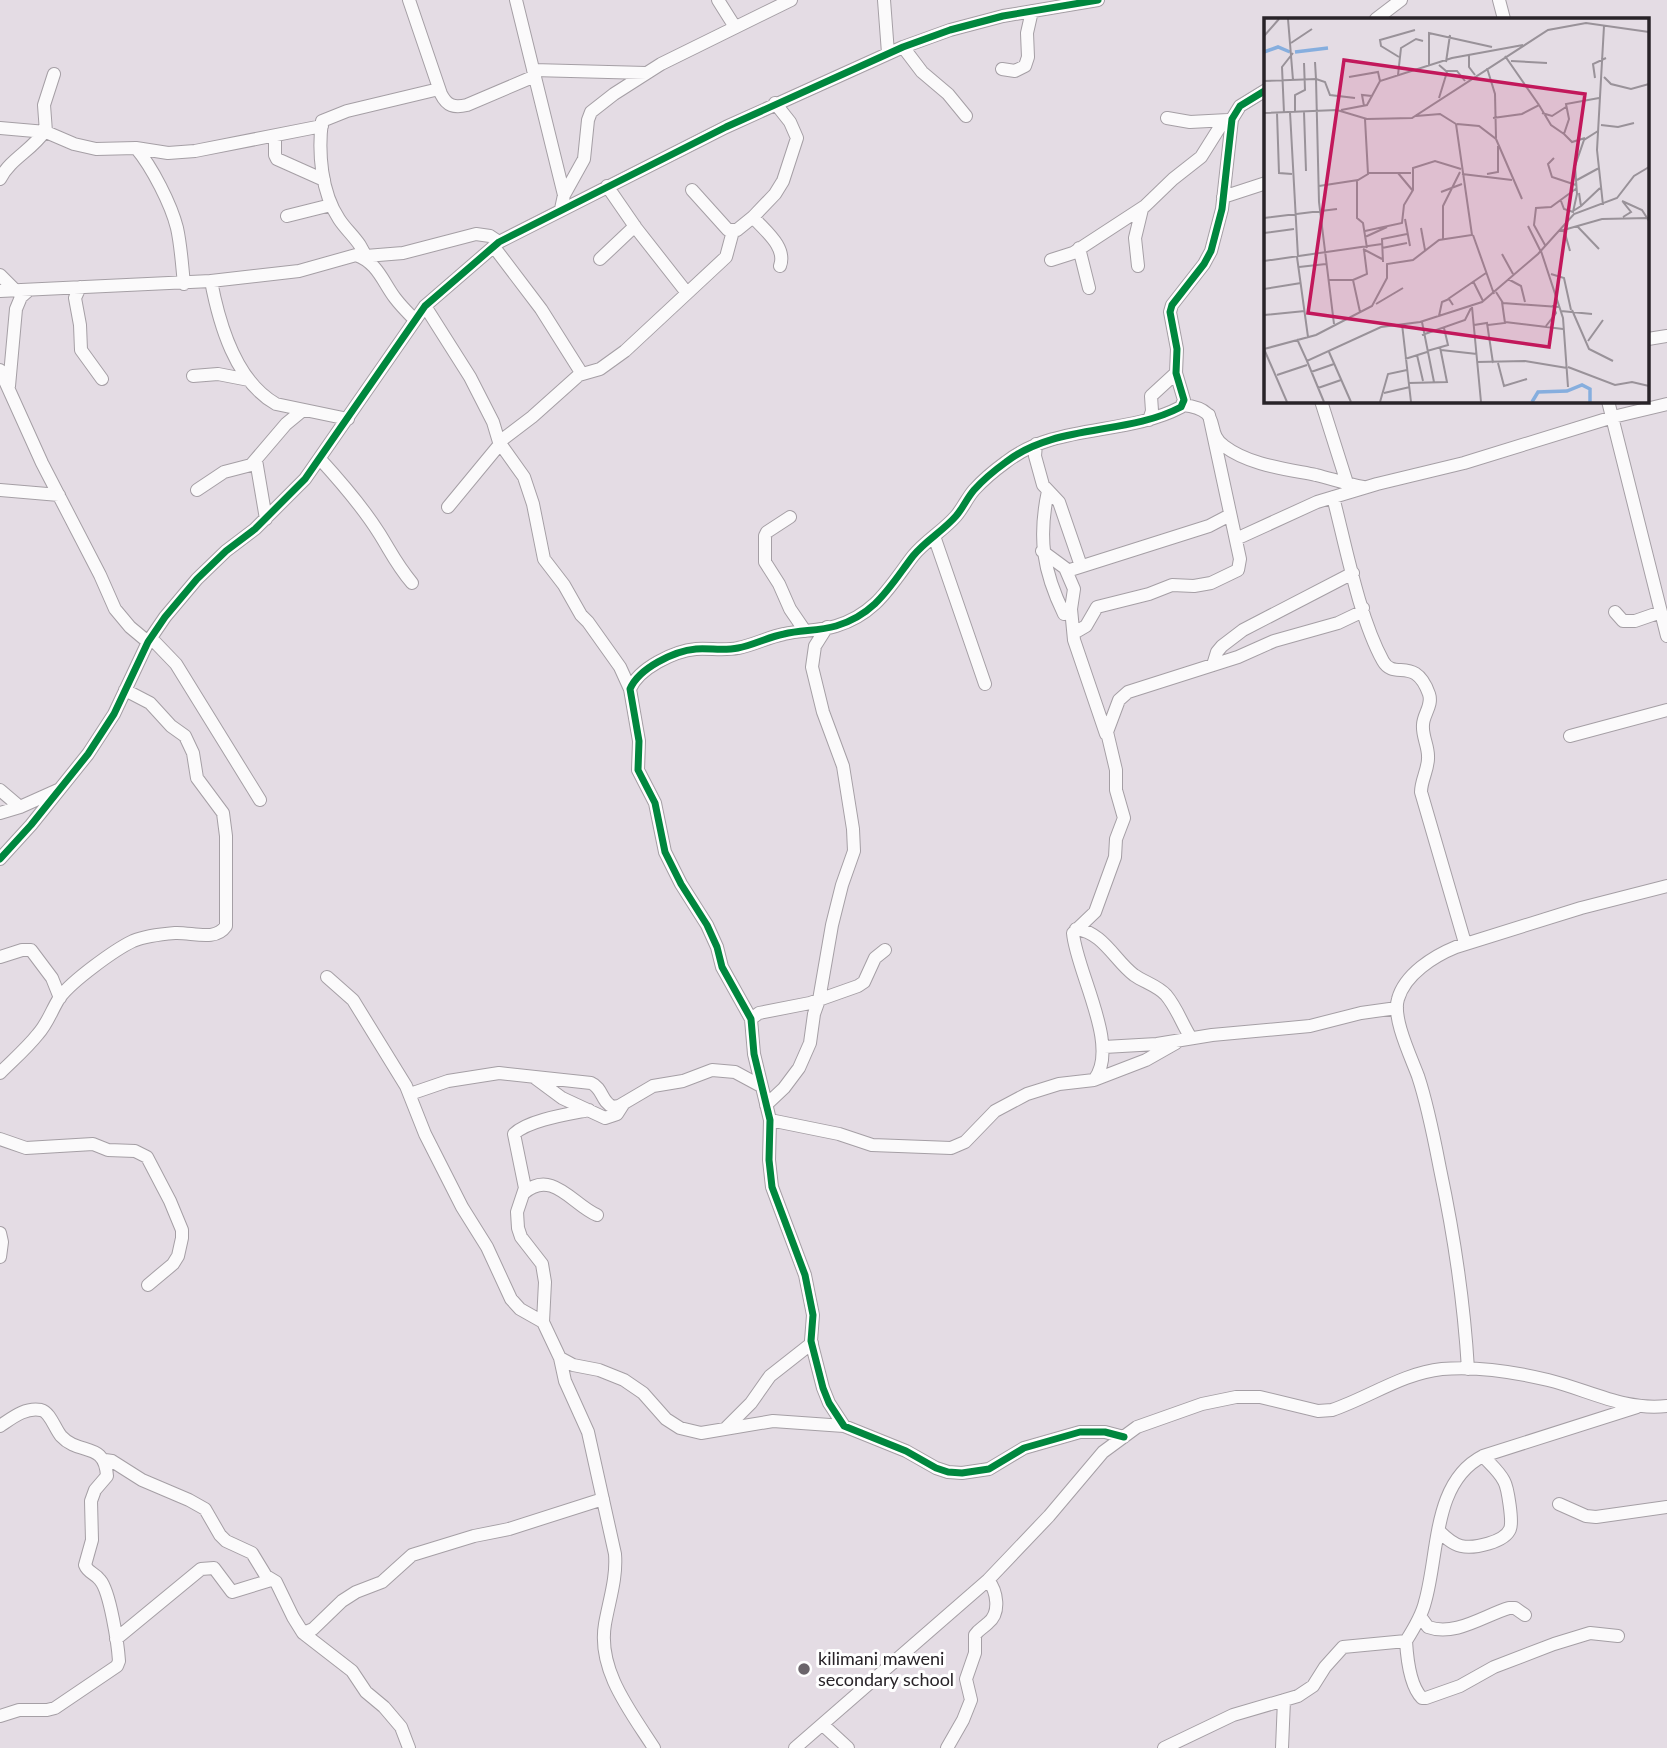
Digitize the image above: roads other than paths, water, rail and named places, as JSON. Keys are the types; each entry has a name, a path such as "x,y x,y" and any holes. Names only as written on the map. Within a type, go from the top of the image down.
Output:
{"street":[{"path":"409,0 444,101 458,107 489,97 534,73 646,73"},
{"path":"516,0 564,195"},
{"path":"718,0 734,27"},
{"path":"561,209 564,195 584,159 591,112 646,73 791,0"},
{"path":"884,0 888,53"},
{"path":"0,859 62,789 114,714 149,640 197,579 286,499 320,459 373,377 425,306 496,244 775,103 888,53 950,30 1026,7 1098,0"},
{"path":"1377,18 1401,0"},
{"path":"1499,0 1504,18"},
{"path":"1002,69 1015,71 1025,66 1028,57 1026,7"},
{"path":"903,47 922,72 948,94 966,116"},
{"path":"0,178 45,132 44,105 54,74"},
{"path":"415,320 395,299 331,205 324,180 322,121 347,111 439,89"},
{"path":"1051,260 1079,248 1142,209 1201,157 1227,120 1241,106 1264,91"},
{"path":"448,507 499,443 582,374 600,369 625,351 726,257 733,231 753,217 778,190 797,138 790,122 775,103"},
{"path":"1167,118 1191,122 1227,120"},
{"path":"1183,405 1184,398 1177,384 1177,349 1170,312 1172,305 1211,251 1223,197 1227,120"},
{"path":"0,128 45,132 87,148 111,151 136,148 159,153 179,153 322,126"},
{"path":"275,136 275,155 278,159 324,180"},
{"path":"136,148 149,164 174,219 184,284"},
{"path":"1223,197 1264,184"},
{"path":"607,186 687,293"},
{"path":"692,190 728,230 733,231"},
{"path":"287,216 331,205"},
{"path":"1138,266 1135,238 1142,209"},
{"path":"753,217 780,248 783,255 780,267"},
{"path":"600,259 635,226"},
{"path":"0,291 142,283 184,284 299,271 347,256 366,258 403,253 476,234 490,236 582,374"},
{"path":"1079,248 1089,288"},
{"path":"0,275 23,291"},
{"path":"211,281 225,336 249,380 265,398 275,404 348,419"},
{"path":"80,287 75,298 81,333 80,350 102,379"},
{"path":"9,390 16,309 23,291"},
{"path":"425,306 475,386 493,422 499,443 529,487 544,559 564,585 580,615 620,667 630,689 639,741 637,766 655,803 665,852 707,925 723,967 751,1019 754,1054 770,1120 769,1160 772,1187 802,1263 813,1315 812,1343 823,1388 844,1426"},
{"path":"0,370 115,609 130,627 176,664 260,800"},
{"path":"1149,420 1152,411 1151,396 1176,373"},
{"path":"193,376 218,374 249,380"},
{"path":"1321,402 1347,483"},
{"path":"1608,402 1667,636"},
{"path":"1236,539 1317,502 1667,404"},
{"path":"630,689 638,676 658,663 686,651 734,649 774,636 827,627 850,620 878,602 915,554 956,516 975,488 1007,460 1053,438 1149,420 1183,405 1202,409 1209,415 1218,441 1230,450 1271,466 1367,487"},
{"path":"197,490 224,472 242,469 256,460 286,424 303,410"},
{"path":"1074,633 1086,626 1097,607 1149,594 1172,585 1194,586 1234,574 1240,566 1209,415"},
{"path":"1036,444 1037,465 1043,485 1059,502 1082,566"},
{"path":"320,459 380,534 395,563 412,583"},
{"path":"256,460 265,519"},
{"path":"0,490 59,495"},
{"path":"1048,491 1042,522 1042,551 1064,614"},
{"path":"1333,497 1363,608 1384,662 1389,669 1412,670 1420,677 1429,694 1429,708 1423,724 1428,760 1421,792 1465,943"},
{"path":"1067,571 1209,526 1230,515"},
{"path":"790,517 767,532 764,555 790,609 805,631"},
{"path":"934,536 985,684"},
{"path":"1042,551 1067,571 1074,596 1071,609 1074,633 1107,737 1116,770 1116,790 1123,811 1115,857 1100,901 1095,912 1073,933 1104,1047 1099,1073 1094,1080"},
{"path":"1213,665 1217,652 1242,630 1353,572"},
{"path":"1107,737 1109,723 1123,695 1274,641 1338,623 1359,613 1363,608"},
{"path":"1615,612 1623,621 1629,622 1661,612"},
{"path":"766,1105 784,1088 807,1053 832,925 854,851 843,766 823,712 812,667 815,646 827,627"},
{"path":"0,1073 50,1019 60,998 73,983 135,940 175,933 219,933 226,926 226,836 223,813 200,785 193,753 185,736 149,703 125,690"},
{"path":"1570,736 1667,710"},
{"path":"0,813 62,789"},
{"path":"0,790 20,807"},
{"path":"1468,1369 1462,1299 1444,1190 1430,1121 1397,1008 1398,998 1424,965 1438,955 1465,943 1581,908 1667,886"},
{"path":"1076,929 1086,931 1113,951 1134,974 1162,991 1175,1007 1186,1038"},
{"path":"0,957 31,950 52,978 60,998"},
{"path":"751,1019 759,1013 819,1000 864,982 872,964 885,950"},
{"path":"327,977 353,1000 410,1094 425,1134 462,1207 487,1247 511,1299 520,1309 543,1322"},
{"path":"1104,1047 1157,1044 1186,1038 1310,1026 1361,1013 1397,1008"},
{"path":"770,1120 839,1134 872,1145 951,1149 965,1142 995,1111 1027,1094 1059,1084 1094,1080 1146,1060 1186,1038"},
{"path":"410,1094 429,1086 467,1077 499,1073 591,1083 599,1088 606,1102 613,1107 653,1086 683,1081 712,1070 735,1072 761,1086"},
{"path":"532,1076 562,1098 609,1118 617,1114 625,1101"},
{"path":"589,1110 543,1121 514,1134 524,1176 524,1193 517,1212 518,1228 521,1237 542,1264 545,1282 543,1322 560,1358 565,1381 588,1432 613,1544 616,1568 605,1625 606,1651 621,1698 654,1748"},
{"path":"0,1139 26,1148 93,1144 108,1150 135,1151 147,1157 182,1230 178,1256 173,1264 148,1285"},
{"path":"524,1193 534,1186 547,1186 568,1193 597,1215"},
{"path":"0,1234 0,1257"},
{"path":"726,1429 751,1403 770,1376 812,1343"},
{"path":"560,1358 573,1365 599,1370 636,1387 659,1413 680,1428 701,1433 774,1421 844,1426 906,1451 948,1472 989,1469 1024,1448 1080,1432 1105,1432 1124,1437"},
{"path":"795,1748 988,1580 1049,1516 1103,1452 1149,1422 1202,1404 1259,1397 1318,1411 1332,1410 1427,1372 1445,1369 1468,1369 1548,1380 1638,1407 1667,1406"},
{"path":"1618,1636 1590,1633 1554,1644 1494,1667 1460,1686 1426,1698 1417,1694 1406,1641 1425,1604 1439,1531 1455,1480 1465,1468 1483,1456 1638,1407"},
{"path":"0,1426 22,1412 41,1410 72,1445 99,1454 142,1480 201,1506 226,1541 252,1553 266,1576 280,1587 303,1633 352,1671 366,1692 380,1703 401,1727 409,1748"},
{"path":"1439,1531 1453,1543 1466,1546 1502,1538 1508,1533 1511,1522 1507,1488 1483,1456"},
{"path":"0,1716 19,1710 47,1710 90,1686 117,1666 119,1661 108,1599 100,1579 87,1570 85,1564 92,1540 91,1501 95,1490 107,1476 105,1460"},
{"path":"303,1633 313,1629 342,1601 356,1592 382,1582 412,1555 474,1536 509,1529 603,1499"},
{"path":"1559,1504 1586,1516 1596,1517 1667,1507"},
{"path":"116,1639 201,1569 214,1568 232,1592 271,1580"},
{"path":"947,1748 971,1700 966,1679 974,1656 975,1635 990,1623 995,1612 995,1591 988,1580"},
{"path":"1420,1616 1428,1627 1438,1629 1465,1625 1509,1608 1515,1608 1525,1615"},
{"path":"1164,1748 1233,1715 1297,1696 1312,1686 1343,1647 1406,1641"},
{"path":"1282,1748 1284,1700"},
{"path":"823,1725 848,1748"}],"place":[{"name":"kilimani maweni secondary school","path":"804,1669"}]}
